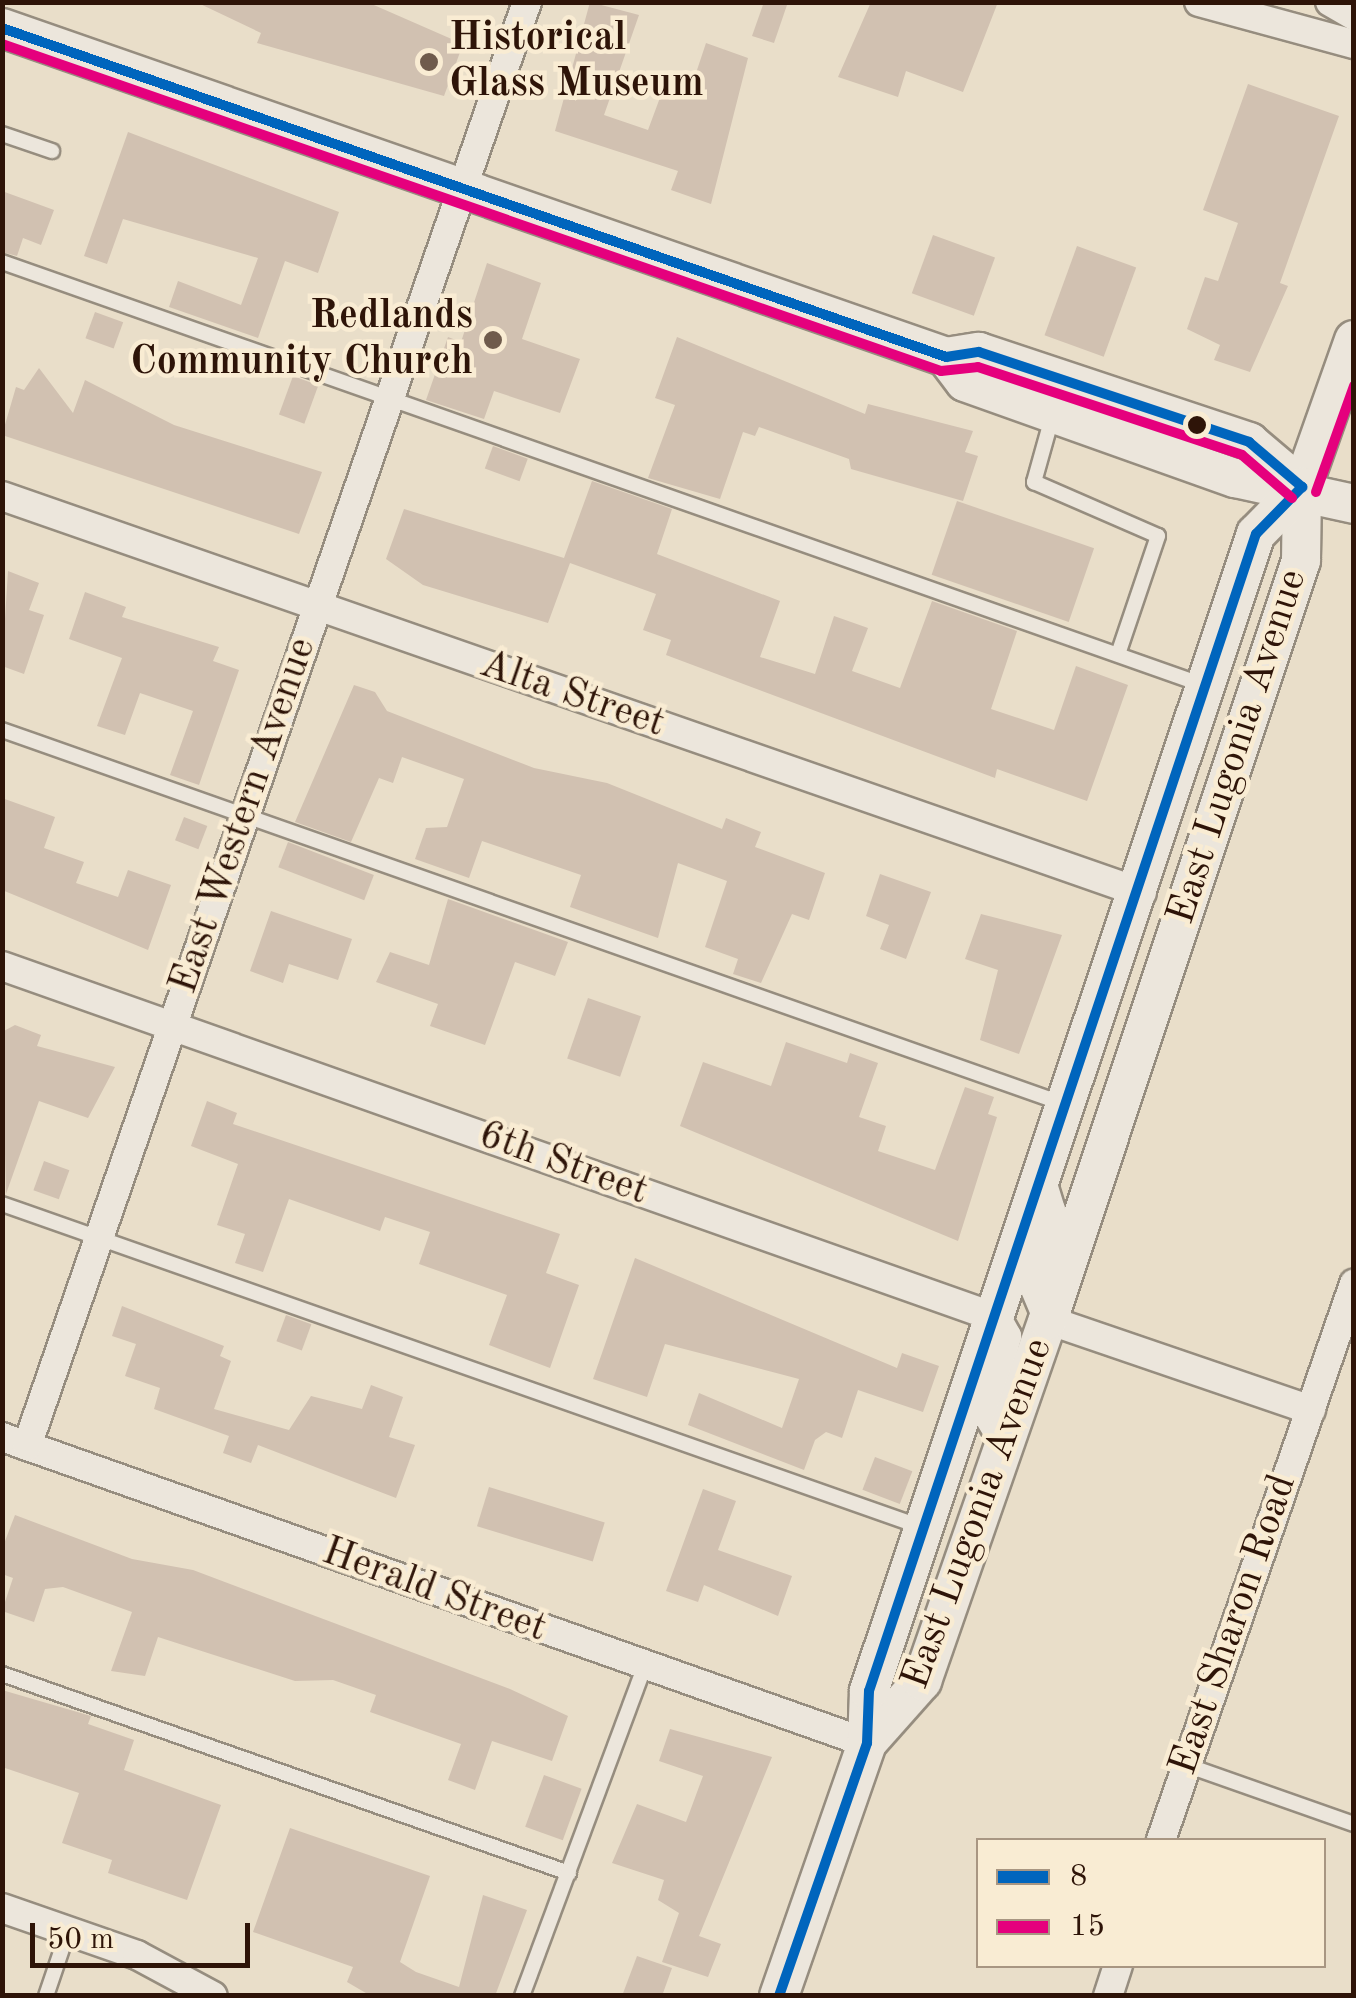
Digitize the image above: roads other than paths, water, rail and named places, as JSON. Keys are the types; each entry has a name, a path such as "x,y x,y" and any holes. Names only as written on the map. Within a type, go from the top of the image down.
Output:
{"main road":[{"path":"4,32 461,186 946,357 980,352 1249,442 1302,486"},
{"path":"1302,486 1354,340"},
{"path":"946,357 965,382 1235,478 1302,486 1354,504"},
{"name":"East Lugonia Avenue","path":"779,1996 867,1743 869,1692 1142,893 1146,852 1256,534 1302,486"},
{"name":"East Lugonia Avenue","path":"867,1743 922,1681 1048,1320 1301,561 1302,486"}],"street":[{"name":"East Western Avenue","path":"14,1441 99,1238 526,2"},
{"path":"1200,2 1354,44"},
{"path":"1330,2 1354,16"},
{"name":"Alta Street","path":"2,496 1142,893"},
{"name":"6th Street","path":"2,966 997,1318"},
{"path":"1043,1184 1050,1210 1032,1282 1048,1320 1311,1410"},
{"name":"East Sharon Road","path":"1161,1838 1354,1284"},
{"path":"997,1318 1007,1336 987,1414 1004,1442"},
{"name":"Herald Street","path":"14,1441 867,1743"},
{"path":"2,1908 68,1931 212,1996"},
{"path":"1108,1996 1117,1968"}],"lane":[{"path":"2,134 52,151"},
{"path":"2,262 1204,686"},
{"path":"1054,413 1034,482 1158,536 1118,654"},
{"path":"2,730 1070,1106"},
{"path":"2,1204 925,1528"},
{"path":"522,1996 644,1666"},
{"path":"2,1674 568,1873"},
{"path":"1186,1765 1354,1824"},
{"path":"46,1996 68,1931"}],"place":[{"name":"Historical Glass Museum","path":"429,62"},
{"name":"Redlands Community Church","path":"493,340"}]}
